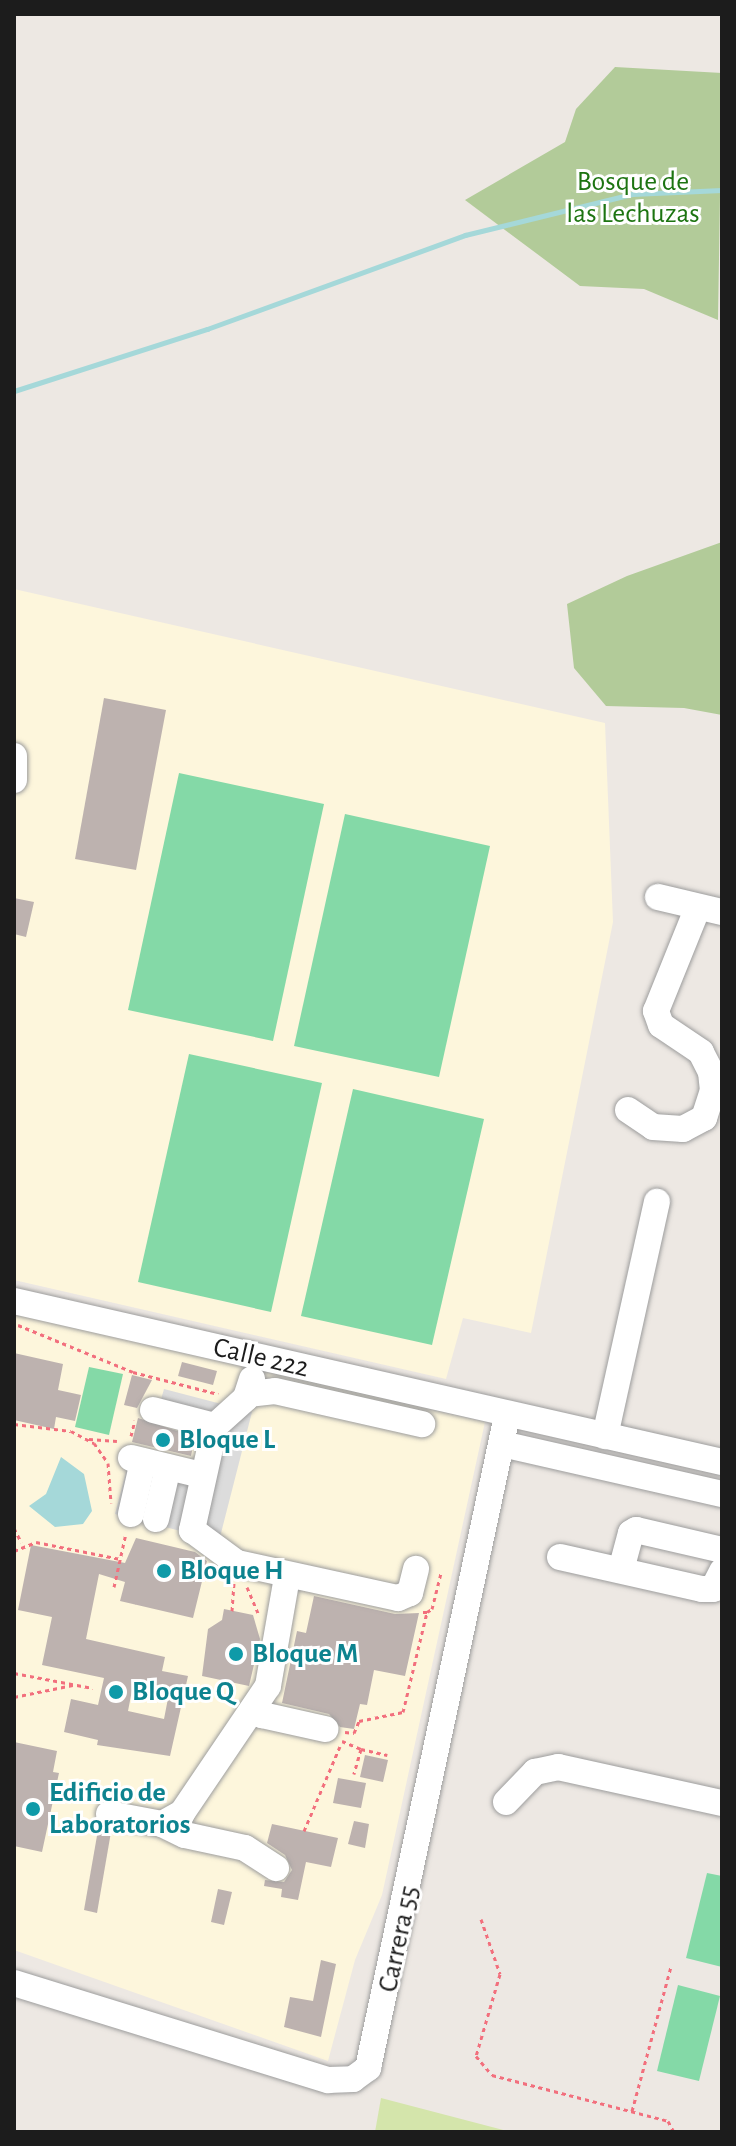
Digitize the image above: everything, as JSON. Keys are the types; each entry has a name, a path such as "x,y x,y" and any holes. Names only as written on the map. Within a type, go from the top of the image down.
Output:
{"street":[{"path":"14,757 14,780"},
{"path":"628,1110 653,1127 683,1129 704,1118 713,1091 711,1072 701,1052 661,1025 656,1011 710,910 658,897"},
{"path":"605,1436 657,1202"},
{"name":"Calle 222","path":"14,1301 251,1380 507,1416 722,1462"},
{"path":"422,1424 275,1391 251,1380 215,1426 192,1530 229,1560 287,1577 404,1597 429,1571"},
{"path":"153,1410 215,1426"},
{"path":"507,1416 502,1444 722,1494"},
{"name":"Carrera 55","path":"14,1983 328,2080 353,2079 368,2068 502,1444"},
{"path":"129,1522 147,1462 202,1475"},
{"path":"621,1570 631,1533 636,1530 722,1550"},
{"path":"560,1557 702,1589 713,1589 722,1571"},
{"path":"162,1824 182,1813 255,1707 274,1667 287,1577"},
{"path":"255,1707 262,1715 338,1734"},
{"path":"506,1802 535,1772 558,1767 722,1803"},
{"path":"109,1814 162,1824 185,1835 245,1848 276,1868"}],"path":[{"path":"14,1324 133,1372 251,1380"},
{"path":"14,1424 65,1430 89,1439 129,1442 137,1415 153,1410"},
{"path":"89,1439 108,1463 129,1522 114,1587"},
{"path":"14,1528 21,1544"},
{"path":"14,1551 21,1544 36,1542 120,1559"},
{"path":"232,1611 235,1570"},
{"path":"404,1597 413,1609 427,1612 432,1609 429,1571"},
{"path":"338,1734 355,1732 359,1721 402,1714 427,1612"},
{"path":"412,1645 419,1647"},
{"path":"14,1673 93,1688"},
{"path":"14,1697 76,1685"},
{"path":"338,1734 361,1749 387,1755"},
{"path":"304,1831 338,1734"},
{"path":"354,1774 361,1749"},
{"path":"481,1919 500,1974 476,2056 492,2075 668,2121 674,2132"},
{"path":"632,2111 671,1966"}],"shaded area":[{"path":"14,589 605,723 613,922 531,1333 463,1318 446,1379 14,1280"},
{"path":"14,1314 485,1422 382,1895 355,1960 328,2061 14,1950"},
{"path":"164,1389 252,1412 219,1541 115,1514 131,1453 192,1468 203,1429 156,1417"}],"green space":[{"name":"Bosque de las Lechuzas","path":"615,67 722,73 718,320 644,289 580,286 465,200 565,142 576,109"},
{"path":"722,542 722,715 684,708 606,706 574,668 567,604 627,576"},
{"path":"179,773 324,804 273,1041 128,1010"},
{"path":"345,814 490,846 439,1077 294,1046"},
{"path":"189,1054 322,1083 271,1312 138,1282"},
{"path":"353,1089 484,1119 432,1345 301,1316"},
{"path":"89,1367 123,1374 109,1435 75,1427"},
{"path":"707,1873 722,1876 722,1967 686,1958"},
{"path":"678,1985 720,1996 699,2081 657,2071"},
{"path":"381,2098 511,2132 375,2132"}],"water":[{"path":"61,1457 84,1474 92,1511 83,1524 55,1527 29,1506 46,1494"}],"building":[{"path":"104,698 166,710 136,870 75,859"},
{"path":"14,898 34,902 26,937 14,934"},
{"path":"14,1353 63,1364 58,1390 81,1395 75,1421 56,1417 54,1429 14,1420"},
{"path":"182,1362 217,1371 213,1385 178,1376"},
{"path":"132,1375 152,1380 137,1408 124,1405"},
{"name":"Bloque L","path":"138,1418 195,1437 191,1456 132,1442"},
{"path":"136,1538 195,1552 207,1561 193,1618 120,1601 125,1582 99,1574 86,1639 165,1657 162,1671 188,1676 170,1756 97,1745 98,1740 64,1732 71,1699 98,1705 104,1678 42,1665 52,1617 18,1610 31,1545 125,1563","holes":["134,1680 170,1688 164,1719 128,1711"]},
{"path":"314,1596 395,1614 419,1613 405,1676 374,1670 367,1705 360,1704 354,1729 340,1727 329,1714 282,1703 297,1631 306,1633"},
{"name":"Bloque M","path":"224,1609 253,1615 260,1639 249,1686 202,1676 208,1629 222,1620"},
{"name":"Edificio de Laboratorios","path":"14,1742 57,1751 53,1772 59,1773 42,1852 14,1846"},
{"path":"365,1755 388,1760 383,1782 360,1777"},
{"path":"338,1778 366,1783 361,1808 333,1803"},
{"path":"354,1821 369,1824 365,1848 348,1844"},
{"path":"272,1824 338,1838 331,1867 306,1862 298,1900 281,1897 282,1889 264,1886 265,1880 284,1882 292,1870 285,1855 267,1843"},
{"path":"98,1830 111,1832 97,1913 84,1910"},
{"path":"218,1889 232,1892 224,1925 211,1922"},
{"path":"321,1960 336,1964 321,2037 284,2027 290,1997 313,2001"}],"waterway":[{"path":"14,391 207,329 465,235 632,194 722,190"}],"place":[{"name":"Bloque L","path":"163,1440"},
{"name":"Bloque H","path":"164,1571"},
{"name":"Bloque M","path":"236,1654"},
{"name":"Bloque Q","path":"116,1692"},
{"name":"Edificio de Laboratorios","path":"33,1809"}]}
